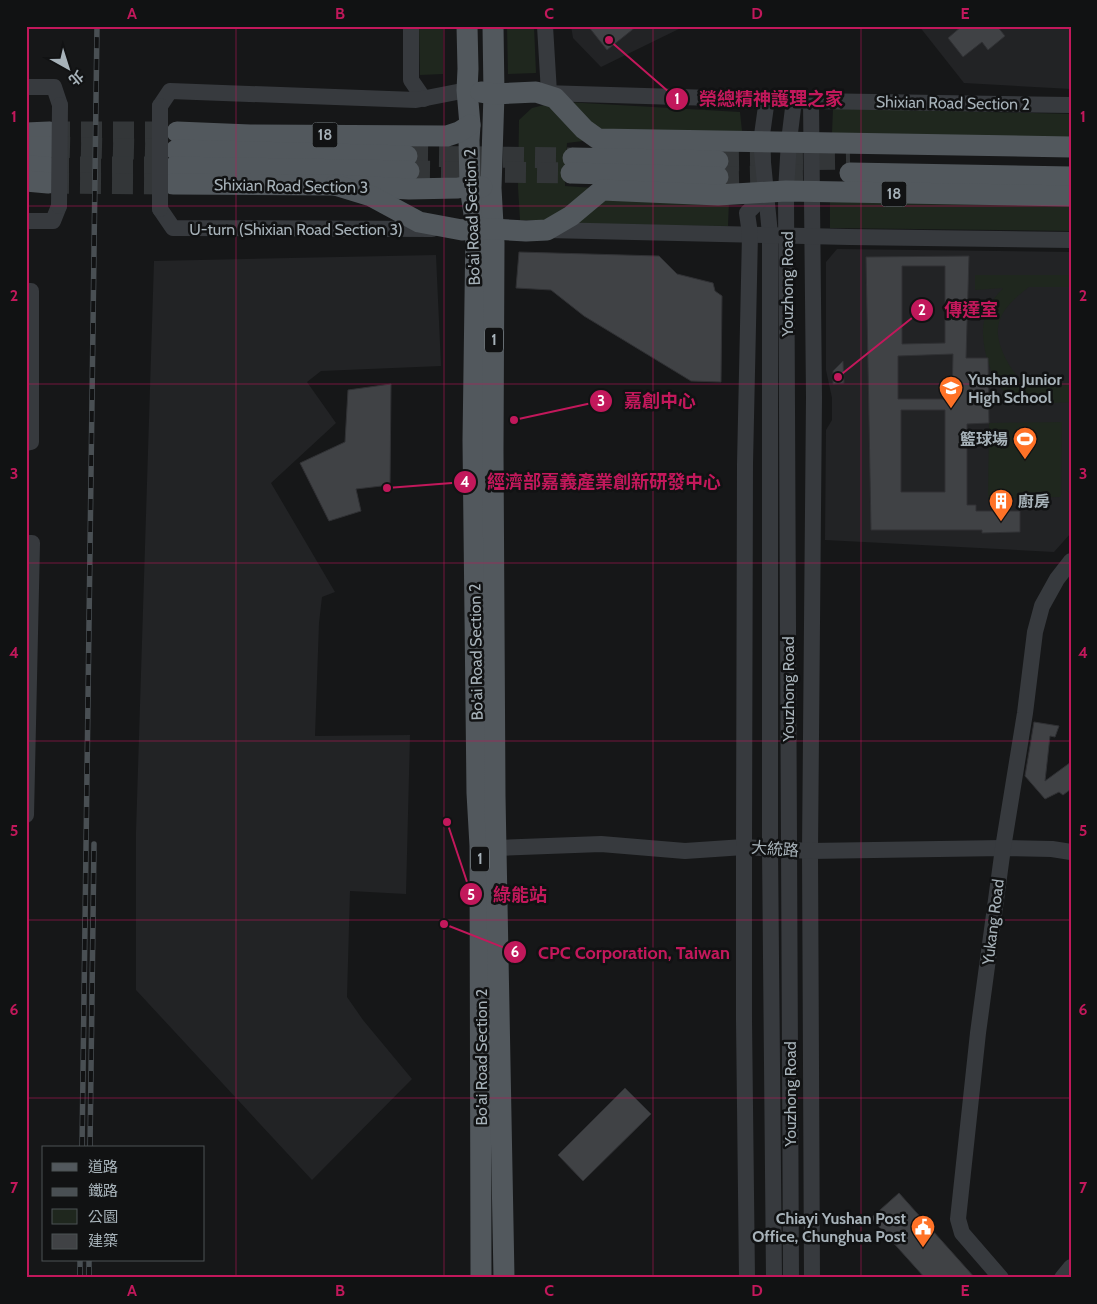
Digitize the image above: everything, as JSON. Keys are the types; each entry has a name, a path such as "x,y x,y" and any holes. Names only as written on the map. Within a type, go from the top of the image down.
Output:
{"main road":[{"name":"Bo'ai Road Section 2","path":"467,26 470,186 476,229 493,461 481,1278"},
{"name":"Bo'ai Road Section 2","path":"476,229 491,188 494,94 493,26"},
{"path":"467,90 494,94 542,92 555,98 584,129 598,138 1071,147"},
{"name":"18","path":"175,158 250,135 447,136 470,125"},
{"path":"26,133 49,157"},
{"path":"26,147 49,157"},
{"path":"26,166 49,157"},
{"path":"26,181 49,157"},
{"name":"Shixian Road Section 3","path":"175,158 408,172"},
{"name":"Shixian Road Section 3","path":"175,158 335,185 408,172"},
{"name":"18","path":"1071,163 850,166 1071,177"},
{"path":"572,166 718,169"},
{"name":"18","path":"408,172 458,188 470,186"},
{"path":"335,185 372,196 419,222 476,229 547,230"},
{"path":"470,186 491,188"},
{"name":"18","path":"547,230 571,216 602,190 718,194 812,192 1071,196"},
{"name":"Bo'ai Road Section 2","path":"488,847 504,1278"}],"street":[{"path":"411,26 411,80 424,99 467,90"},
{"path":"542,92 545,26"},
{"path":"26,87 54,87 60,105 59,206 53,221 26,221"},
{"name":"U-turn (Shixian Road Section 3)","path":"424,99 406,100 170,91 160,106 160,209 173,228 476,229"},
{"name":"Shixian Road Section 2","path":"542,92 811,101 1071,105"},
{"name":"Youzhong Road","path":"767,99 761,142 787,235 791,1278"},
{"name":"Youzhong Road","path":"774,1278 770,849 770,234 776,192 789,141 794,100"},
{"name":"Youzhong Road","path":"811,101 814,397 810,851 812,1278"},
{"path":"747,1278 744,1020 745,464 750,234 747,213 776,192"},
{"path":"547,230 1071,240"},
{"path":"28,443 29,291"},
{"path":"26,815 29,543"},
{"name":"Yukang Road","path":"1001,1278 962,1233 958,1219 978,1033 1035,632 1042,606 1057,579 1070,564"},
{"name":"大統路","path":"488,847 601,844 685,851 744,846 810,851 1003,848 1052,849 1071,852"},
{"path":"1062,1278 1071,1267"}],"shaded area":[{"path":"571,26 685,26 601,67 573,38"},
{"path":"919,26 1071,26 1071,89 964,83"},
{"name":"Yushan Junior High School","path":"837,249 1071,252 1071,533 1054,552 825,540 826,430 832,420 832,398 826,370 826,262"},
{"path":"436,255 441,366 321,371 307,382 336,423 271,483 335,592 322,597 319,623 315,736 410,735 406,894 350,891 347,997 363,1020 412,1079 312,1180 136,990 136,832 154,261"}],"green space":[{"path":"419,26 443,26 443,74 420,75"},
{"path":"507,26 534,26 536,73 508,74"},
{"path":"566,102 740,112 742,131 599,133"},
{"path":"552,103 583,141 567,143 565,186 594,188 552,220 520,220 518,187 519,120 532,108"},
{"path":"833,108 1071,114 1071,141 832,133"},
{"path":"603,195 729,201 728,226 564,225"},
{"path":"830,202 1071,202 1071,231 830,228"},
{"path":"975,275 1071,275 1071,287 1029,287 1019,295 1004,311 1000,319 998,338 1001,349 1009,364 1019,377 1033,385 1071,385 1071,402 1042,403 1020,401 1006,393 1000,386 994,378 987,358 983,329 990,304 1003,288 975,290"},
{"name":"籃球場","path":"1062,422 1061,497 988,498 989,423"}],"building":[{"path":"588,26 637,26 607,50"},
{"path":"962,26 997,26 1005,36 988,50 982,42 963,57 948,38"},
{"path":"519,252 659,256 677,274 713,283 715,291 722,296 721,382 691,381 584,316 551,290 516,288"},
{"path":"969,256 966,358 988,358 989,423 967,424 967,505 976,505 976,511 1020,511 1020,532 982,533 982,530 871,530 866,257","holes":["902,266 945,266 945,343 902,344","953,354 952,399 898,399 898,356","901,410 945,410 945,492 901,492"]},
{"path":"843,361 844,383 833,384 833,371"},
{"path":"391,384 390,485 356,489 361,511 329,521 300,463 345,442 348,390"},
{"path":"1034,722 1059,726 1055,737 1050,736 1045,781 1071,762 1071,789 1063,795 1059,792 1045,799 1025,776"},
{"path":"625,1088 651,1114 583,1181 558,1155"},
{"name":"Chiayi Yushan Post Office, Chunghua Post","path":"899,1193 975,1278 925,1278 871,1218"}],"tunnel":[{"path":"49,132 177,132"},
{"path":"49,147 176,150"},
{"path":"407,156 573,158"},
{"path":"718,161 850,159"},
{"path":"48,167 174,167"},
{"path":"409,171 571,173"},
{"path":"718,177 803,175"},
{"path":"48,183 173,184"}],"railway":[{"path":"82,1146 97,26"},
{"path":"90,1146 94,844"},
{"path":"80,1262 80,1278"},
{"path":"89,1262 89,1278"}],"place":[{"name":"榮總精神護理之家","path":"609,40"},
{"name":"傳達室","path":"838,377"},
{"name":"Yushan Junior High School","path":"951,409"},
{"name":"嘉創中心","path":"514,420"},
{"name":"籃球場","path":"1025,460"},
{"name":"經濟部嘉義產業創新研發中心","path":"387,488"},
{"name":"廚房","path":"1001,522"},
{"name":"綠能站","path":"447,822"},
{"name":"CPC Corporation, Taiwan","path":"444,924"},
{"name":"Chiayi Yushan Post Office, Chunghua Post","path":"923,1248"}]}
